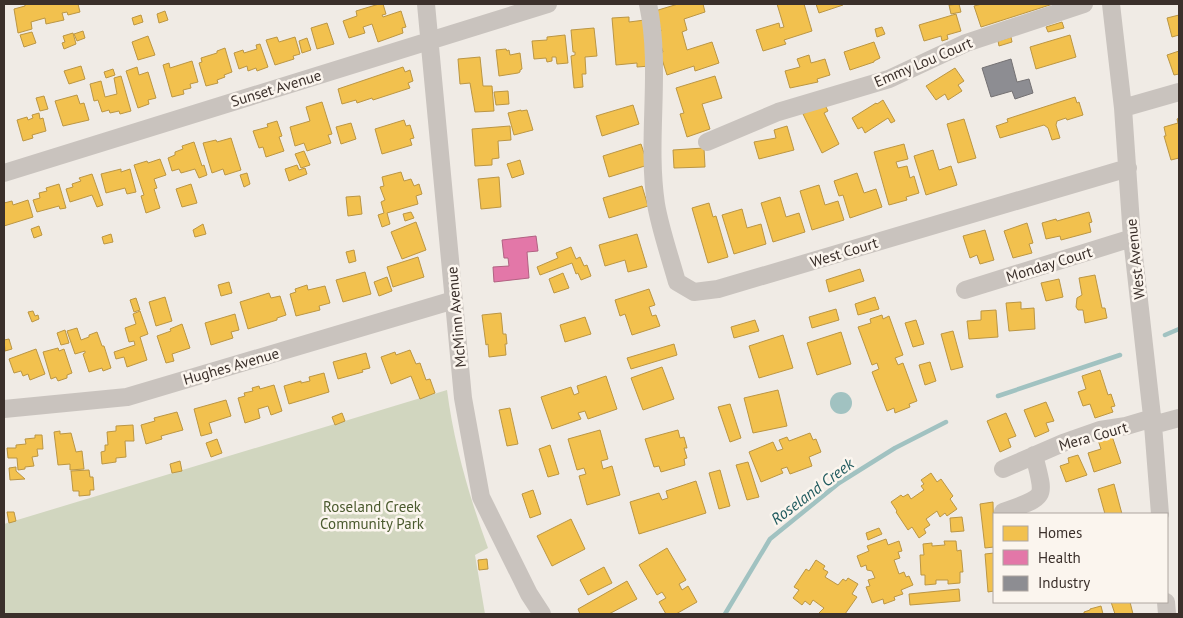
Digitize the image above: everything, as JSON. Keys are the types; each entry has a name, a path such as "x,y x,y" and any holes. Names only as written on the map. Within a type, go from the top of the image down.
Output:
{"street":[{"name":"McMinn Avenue","path":"426,4 463,398 481,497 529,594 542,614"},
{"name":"Sunset Avenue","path":"4,172 548,4"},
{"name":"West Court","path":"648,4 654,46 656,204 677,282 694,292 718,289 1128,168"},
{"name":"Emmy Lou Court","path":"707,142 778,112 889,79 966,43 1084,4"},
{"name":"West Avenue","path":"1111,4 1123,108 1132,238 1153,422 1160,513"},
{"path":"1123,108 1179,92"},
{"name":"Monday Court","path":"965,290 1132,238"},
{"name":"Hughes Avenue","path":"4,409 126,397 454,300"},
{"name":"Mera Court","path":"1003,468 1100,430 1179,418"},
{"path":"1003,512 1027,504 1039,497 1042,489 1041,480 1034,455"}],"green space":[{"name":"Roseland Creek Community Park","path":"447,390 463,470 488,548 475,555 485,614 4,614 4,524"}],"water":[{"path":"841,392 849,395 852,403 849,411 841,414 833,411 830,403 833,395"}],"building: Homes":[{"path":"25,4 78,4 80,12 68,15 67,12 62,13 64,20 46,24 45,18 31,22 32,29 18,33 14,9 25,6"},
{"path":"383,4 386,14 382,15 383,17 401,11 406,27 402,28 403,33 378,42 372,24 363,27 365,33 349,38 343,21 357,16 356,11"},
{"path":"678,4 703,4 705,12 684,19 687,30 682,32 687,50 712,42 719,63 695,71 694,66 667,75 660,53 663,52 657,33 661,31 655,11"},
{"path":"777,4 804,4 812,31 784,40 786,44 763,51 756,30 779,23 780,28 784,27"},
{"path":"816,4 842,4 843,5 819,13"},
{"path":"959,4 961,12 951,14 949,5"},
{"path":"982,4 1053,4 981,27 974,6"},
{"path":"165,11 168,20 159,23 157,14"},
{"path":"956,14 961,31 947,35 948,39 942,41 941,36 924,41 919,25"},
{"path":"141,15 143,22 134,25 132,18"},
{"path":"1179,15 1179,35 1172,37 1167,18"},
{"path":"629,17 629,22 645,20 650,66 637,67 637,63 616,65 612,18"},
{"path":"1062,22 1064,28 1048,32 1046,27"},
{"path":"327,23 334,44 317,49 311,28"},
{"path":"882,27 885,34 877,37 875,29"},
{"path":"594,28 597,56 585,57 586,74 582,74 583,87 574,88 571,56 575,55 575,52 573,52 571,30"},
{"path":"83,31 85,38 77,41 74,34"},
{"path":"32,32 36,43 24,47 20,35"},
{"path":"73,33 76,44 64,49 62,43 65,42 63,36"},
{"path":"565,35 568,63 557,64 556,57 552,57 552,61 547,62 546,58 534,59 532,41 547,40 547,37"},
{"path":"1070,35 1076,57 1036,69 1030,47"},
{"path":"148,36 155,55 138,60 132,42"},
{"path":"277,37 279,42 295,37 300,54 293,56 294,59 275,65 266,40"},
{"path":"1011,37 1012,42 999,46 998,41"},
{"path":"307,38 311,50 302,53 299,41"},
{"path":"874,42 880,58 850,70 844,52"},
{"path":"260,44 268,67 257,71 256,68 248,71 247,66 239,69 234,53 243,50 244,53 257,49 256,45"},
{"path":"225,48 232,72 217,80 218,83 206,86 199,63 202,62 201,58 217,53 217,51"},
{"path":"506,49 507,51 509,50 510,55 520,53 522,69 518,73 499,76 496,50"},
{"path":"1179,51 1179,74 1174,75 1167,55"},
{"path":"809,55 811,63 825,59 830,75 817,79 818,82 790,88 785,71 800,67 797,59"},
{"path":"480,57 483,86 492,86 494,111 475,112 470,83 460,84 458,59"},
{"path":"192,61 198,82 190,84 191,88 183,90 184,94 172,97 163,65 169,63 170,68"},
{"path":"81,66 85,79 69,84 64,71"},
{"path":"137,67 139,75 148,72 156,98 148,100 149,104 138,108 126,71"},
{"path":"403,67 405,72 410,70 413,81 408,83 410,88 373,100 372,98 357,103 356,100 342,104 338,89"},
{"path":"955,68 964,81 958,85 962,91 948,100 945,94 936,100 926,86"},
{"path":"113,69 115,75 106,78 104,72"},
{"path":"121,76 131,111 120,114 119,111 110,113 109,110 102,112 98,100 94,101 90,84 101,81 105,97 117,94 114,78"},
{"path":"715,76 722,98 702,104 710,129 687,137 680,114 684,113 676,88"},
{"path":"508,91 509,104 496,105 494,92"},
{"path":"77,95 80,104 84,103 89,120 63,126 55,101"},
{"path":"44,96 48,109 40,111 36,98"},
{"path":"1075,97 1077,103 1079,102 1083,115 1057,121 1056,125 1060,138 1052,140 1048,128 1044,125 1000,138 996,126 1008,122 1007,119"},
{"path":"883,100 895,121 891,123 888,118 865,133 862,127 858,129 852,118"},
{"path":"322,102 332,134 328,135 331,143 307,151 304,143 295,146 290,127 310,121 306,107"},
{"path":"824,103 828,111 824,113 839,144 822,153 803,114"},
{"path":"633,105 639,124 602,136 596,116"},
{"path":"527,110 533,130 514,135 508,113"},
{"path":"39,113 40,119 43,118 46,131 32,135 33,138 23,141 17,120 27,117 28,120 33,118 32,115"},
{"path":"1179,118 1179,158 1171,160 1164,136 1166,136 1164,127 1178,123 1177,119"},
{"path":"964,119 976,158 958,163 947,124"},
{"path":"404,120 406,126 410,125 414,138 410,139 412,145 382,154 375,129"},
{"path":"277,121 282,136 279,137 284,151 266,157 263,147 259,148 253,131 268,127 267,124"},
{"path":"351,123 356,139 341,144 336,127"},
{"path":"510,126 511,140 498,141 499,158 492,159 492,165 475,166 472,129"},
{"path":"787,126 794,150 759,159 754,142 776,138 774,130"},
{"path":"231,138 241,170 225,175 223,169 212,173 203,143"},
{"path":"194,142 207,175 199,178 195,169 181,173 179,169 172,171 168,158 175,155 175,152 183,149 182,146"},
{"path":"641,144 648,165 609,177 603,156"},
{"path":"904,144 908,159 896,162 898,168 907,166 910,178 914,176 919,193 906,197 907,200 889,205 874,152"},
{"path":"704,148 705,167 674,168 673,150"},
{"path":"933,150 939,170 951,166 957,185 926,195 914,156"},
{"path":"304,151 310,165 301,168 295,154"},
{"path":"160,159 166,175 154,179 157,188 154,189 160,208 146,213 141,196 144,195 134,165"},
{"path":"520,160 524,174 512,178 507,164"},
{"path":"297,165 299,170 305,168 307,174 289,181 285,169"},
{"path":"121,169 121,172 130,169 136,192 127,194 125,188 106,193 101,174"},
{"path":"401,172 404,181 411,179 414,186 419,184 422,194 416,196 418,204 387,213 390,224 382,227 378,215 384,213 381,202 385,200 380,187 384,186 382,177"},
{"path":"247,173 250,184 244,187 240,175"},
{"path":"857,173 864,193 876,189 882,207 850,218 843,195 839,196 834,181"},
{"path":"92,174 103,205 97,207 92,195 70,202 66,189 73,187 72,184 81,181 79,178"},
{"path":"499,177 501,207 481,209 478,179"},
{"path":"59,184 66,208 60,209 59,206 37,212 33,200 40,198 39,193 47,191 46,188"},
{"path":"191,184 197,203 182,207 176,189"},
{"path":"819,185 825,205 838,201 844,220 812,230 800,191"},
{"path":"642,186 648,206 609,218 603,198"},
{"path":"360,196 362,214 348,216 346,197"},
{"path":"780,197 786,217 799,213 805,232 773,242 761,203"},
{"path":"28,200 33,217 4,226 4,203 12,201 13,205"},
{"path":"709,203 713,217 716,216 728,257 708,263 692,208"},
{"path":"742,209 747,228 761,224 766,244 734,254 722,215"},
{"path":"411,212 414,218 405,221 403,214"},
{"path":"1089,212 1092,222 1089,223 1091,232 1061,240 1060,236 1046,239 1042,223"},
{"path":"416,222 426,250 402,259 391,232"},
{"path":"1027,223 1033,243 1029,244 1032,253 1013,258 1004,231"},
{"path":"203,224 206,234 195,237 193,230"},
{"path":"39,226 42,235 34,238 31,229"},
{"path":"985,230 994,260 980,264 977,255 970,258 963,236"},
{"path":"111,234 113,242 104,244 102,237"},
{"path":"637,234 647,267 628,272 625,260 605,266 599,245"},
{"path":"571,247 576,259 580,257 584,266 587,265 591,276 581,280 578,273 576,274 572,263 540,275 537,267 558,258 556,253"},
{"path":"354,250 356,261 349,263 346,252"},
{"path":"418,257 424,277 393,287 387,267"},
{"path":"860,269 864,281 829,292 826,280"},
{"path":"365,272 371,294 343,302 336,280"},
{"path":"563,273 569,288 554,293 549,279"},
{"path":"1095,275 1102,308 1105,308 1107,318 1085,323 1083,310 1078,310 1076,307 1077,298 1082,295 1079,278"},
{"path":"387,277 392,291 379,296 374,282"},
{"path":"1059,279 1063,297 1046,301 1041,283"},
{"path":"229,282 232,293 221,296 218,285"},
{"path":"307,285 308,290 325,286 330,303 319,306 320,310 296,316 290,294 296,292 295,289"},
{"path":"649,289 655,305 649,307 652,316 656,315 660,326 632,335 625,314 620,316 615,300"},
{"path":"269,293 271,298 280,296 286,315 277,318 277,320 248,329 240,302"},
{"path":"165,297 172,321 156,326 149,302"},
{"path":"875,297 879,309 858,315 855,304"},
{"path":"136,298 140,310 134,312 130,300"},
{"path":"1021,302 1021,309 1034,308 1035,329 1009,331 1006,303"},
{"path":"836,309 839,320 812,328 809,317"},
{"path":"996,310 998,337 969,339 967,321 981,320 981,311"},
{"path":"33,311 35,316 38,315 39,319 32,322 28,312"},
{"path":"140,311 148,334 140,337 147,360 127,367 124,357 116,359 114,352 135,345 134,341 129,342 125,328 136,324 133,314"},
{"path":"501,313 503,334 506,334 506,355 489,357 482,315"},
{"path":"235,314 239,330 231,332 233,338 211,345 205,323"},
{"path":"882,315 883,319 889,316 903,355 895,358 898,365 903,363 917,401 909,404 910,407 895,413 894,408 887,411 872,372 879,369 877,363 872,365 858,327 871,323 870,319"},
{"path":"585,317 591,334 565,342 560,325"},
{"path":"755,320 759,331 734,338 731,327"},
{"path":"916,320 924,344 913,347 905,323"},
{"path":"182,324 190,348 172,354 174,361 166,363 157,336 171,331 170,329"},
{"path":"77,328 81,340 97,332 111,368 103,371 102,368 89,372 83,354 85,351 75,354 67,331"},
{"path":"65,330 69,343 61,345 57,333"},
{"path":"953,331 963,367 951,370 941,334"},
{"path":"841,332 851,364 817,375 807,343"},
{"path":"783,335 793,368 759,378 749,346"},
{"path":"9,339 12,349 5,351 4,340"},
{"path":"674,344 677,355 631,369 627,358"},
{"path":"58,348 59,351 64,349 72,373 67,375 67,378 58,381 56,377 51,379 43,352"},
{"path":"36,349 45,374 30,380 28,374 23,376 21,371 14,373 9,359"},
{"path":"410,350 416,364 420,363 426,380 430,379 435,393 420,399 411,376 391,384 381,357 395,352 396,355"},
{"path":"366,353 370,368 362,370 363,372 338,379 333,362"},
{"path":"930,362 936,381 925,385 919,365"},
{"path":"662,367 674,399 643,410 631,378"},
{"path":"1100,370 1108,395 1111,394 1115,406 1111,407 1113,412 1095,418 1090,404 1083,406 1078,392 1086,389 1082,376"},
{"path":"324,373 329,392 289,404 284,386 301,381 301,383 310,381 309,377"},
{"path":"606,376 617,409 588,419 585,411 578,413 581,419 552,429 541,397 571,387 574,395 579,393 577,386"},
{"path":"274,385 282,411 271,415 268,406 258,409 260,418 245,423 238,398 245,396 244,393 253,391 252,388 259,386 260,389"},
{"path":"778,390 787,426 753,433 744,398"},
{"path":"226,400 231,416 209,423 212,433 201,436 194,409"},
{"path":"1046,402 1054,421 1046,423 1049,431 1035,437 1024,410"},
{"path":"730,404 741,438 730,442 718,407"},
{"path":"510,408 518,444 507,446 499,410"},
{"path":"177,412 183,430 161,436 162,439 146,444 141,425 155,421 154,418"},
{"path":"342,413 345,421 335,425 332,417"},
{"path":"1006,413 1016,436 1008,439 1011,447 1000,452 987,421"},
{"path":"133,425 134,441 125,441 126,457 116,458 116,462 102,464 101,452 105,451 105,445 108,445 107,432 116,431 116,426"},
{"path":"600,430 608,459 601,461 603,469 612,466 620,495 587,505 579,476 586,474 584,468 577,470 568,439"},
{"path":"678,430 680,438 684,437 687,448 684,448 687,458 684,459 685,465 661,472 659,466 654,467 645,439"},
{"path":"60,431 60,434 71,433 76,452 82,451 84,469 70,470 70,464 58,465 54,432"},
{"path":"810,433 813,440 816,439 821,452 809,457 812,466 790,474 787,467 781,469 783,473 761,482 749,452 773,442 777,451 783,449 779,440 787,437 789,441"},
{"path":"35,435 42,435 43,449 37,449 38,456 32,457 34,466 18,470 17,458 8,458 7,448 16,448 16,445 26,444 25,439 35,438"},
{"path":"1112,436 1121,463 1094,472 1088,453 1101,449 1098,440"},
{"path":"217,439 222,453 211,457 206,443"},
{"path":"550,445 559,474 548,477 539,449"},
{"path":"1078,455 1087,475 1066,482 1060,466 1069,463 1068,458"},
{"path":"180,461 182,471 172,473 170,464"},
{"path":"748,462 759,497 747,500 736,465"},
{"path":"16,467 16,471 25,479 10,480 9,468"},
{"path":"89,470 90,477 93,477 94,490 90,490 90,495 79,496 79,491 73,491 71,471"},
{"path":"720,470 730,506 719,509 709,473"},
{"path":"931,473 937,482 941,479 953,496 950,499 957,509 947,516 945,513 940,517 937,511 926,519 930,525 924,529 926,533 919,538 912,527 908,530 891,502 901,495 903,497 908,494 911,499 924,490 921,486 924,484 921,480"},
{"path":"696,481 706,513 639,534 630,502 659,493 662,500 668,498 666,491"},
{"path":"1114,484 1122,513 1105,513 1098,489"},
{"path":"533,490 541,514 530,518 522,494"},
{"path":"993,502 993,547 985,548 980,504"},
{"path":"7,512 14,512 16,521 9,523"},
{"path":"962,517 964,531 951,532 950,518"},
{"path":"571,519 585,549 552,566 537,536"},
{"path":"879,528 882,534 868,540 866,533"},
{"path":"886,539 888,545 899,541 902,551 898,552 900,558 894,560 899,574 904,572 906,577 909,576 913,585 901,590 903,594 894,597 895,600 884,604 883,599 872,603 866,587 870,586 868,580 875,578 872,571 867,570 866,565 861,567 857,556 869,551 867,546"},
{"path":"944,541 956,541 957,551 961,550 963,572 960,572 960,583 948,584 948,580 936,580 936,584 925,585 925,575 921,575 920,555 924,555 923,544 932,543 932,546 945,545"},
{"path":"667,548 686,580 679,584 682,590 688,586 697,602 676,614 666,614 659,602 666,598 662,592 657,595 639,565"},
{"path":"993,553 993,591 988,592 985,554"},
{"path":"487,559 488,569 479,570 478,560"},
{"path":"816,560 825,566 823,569 828,572 825,577 838,585 843,579 846,581 848,578 858,584 852,594 857,597 845,614 821,614 819,613 824,608 813,600 810,605 805,601 802,605 793,598 799,590 794,587 806,569 809,571"},
{"path":"604,567 612,583 588,595 580,580"},
{"path":"627,581 637,599 609,614 580,614 578,609"},
{"path":"959,589 960,601 910,605 909,594"},
{"path":"1111,603 1130,603 1133,614 1115,614"},
{"path":"1101,606 1103,614 1084,614 1084,612 1090,609"}],"building: Health":[{"path":"536,236 538,251 527,252 529,278 494,282 493,267 509,266 508,258 504,258 502,240"}],"building: Industry":[{"path":"1011,59 1017,82 1029,79 1033,93 1015,99 1012,91 991,97 982,68"}],"waterway":[{"name":"Roseland Creek","path":"1165,335 1179,329"},
{"name":"Roseland Creek","path":"998,396 1120,355"},
{"name":"Roseland Creek","path":"725,614 770,539 839,483 895,448 946,422"}]}
